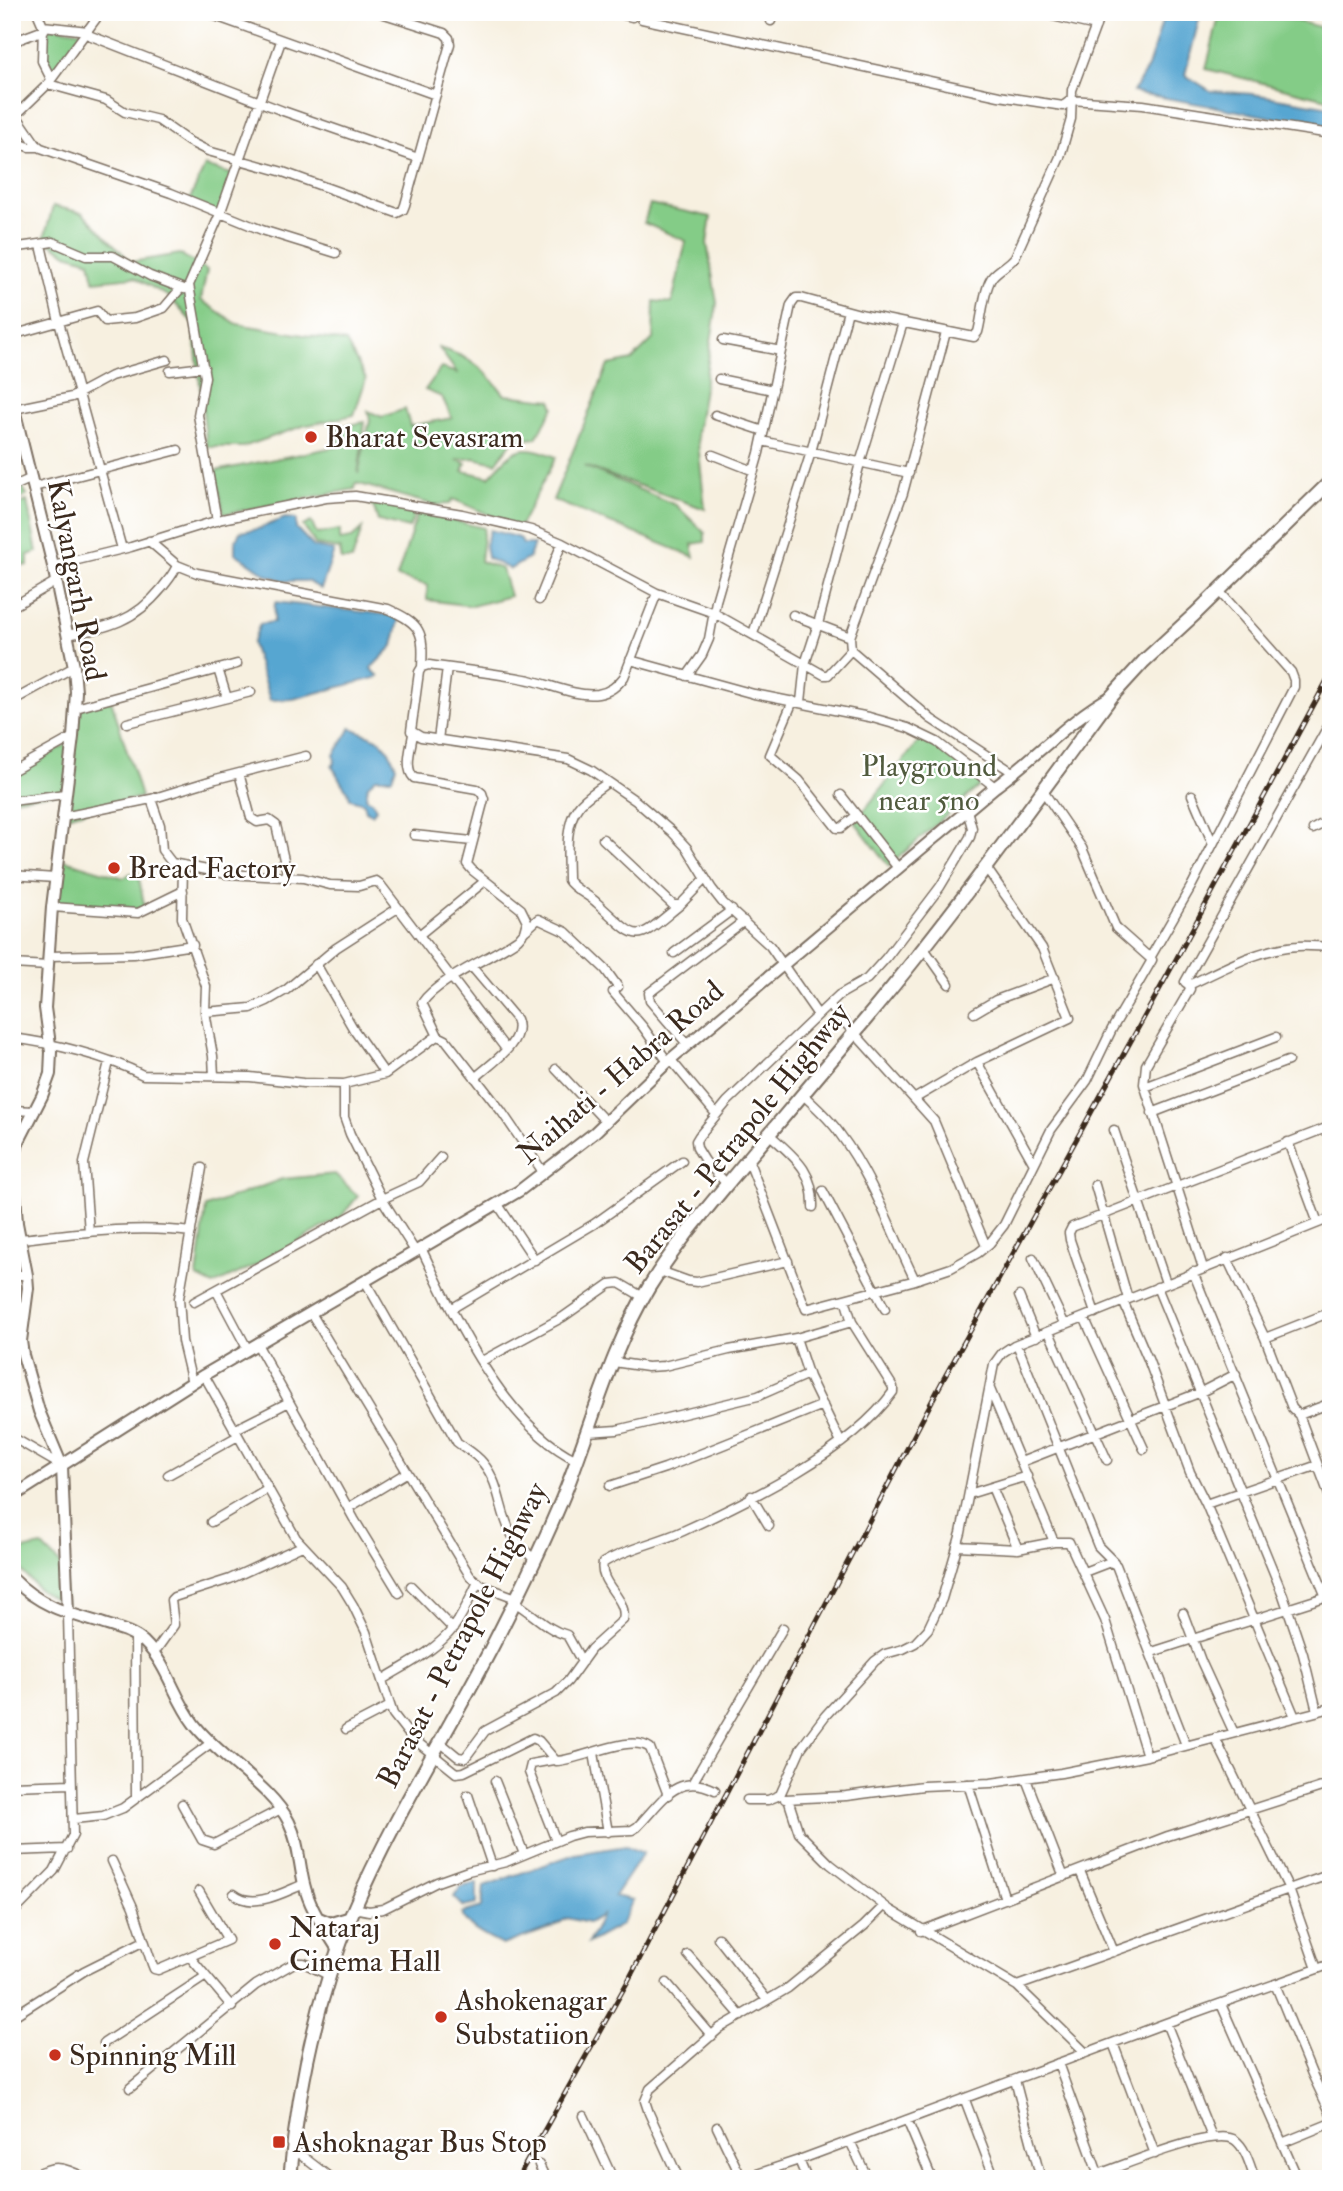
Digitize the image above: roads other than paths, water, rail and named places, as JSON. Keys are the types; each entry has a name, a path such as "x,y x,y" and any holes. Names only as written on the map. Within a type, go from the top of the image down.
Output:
{"highway":[{"name":"Barasat - Petrapole Highway","path":"290,2179 309,2054 330,1976 352,1913 534,1560 643,1297 660,1270 727,1184 923,947 1043,791 1112,695 1331,481"}],"main road":[{"name":"Kalyangarh Road","path":"13,409 53,566 74,667 76,708 55,878 48,961 45,1008 51,1052 50,1074 36,1111 18,1143 13,1164 17,1223 28,1288 17,1355 61,1466 68,1614"},
{"name":"Naihati - Habra Road","path":"12,1497 204,1375 497,1203 543,1172 606,1122 669,1061 1087,709 1112,695"},
{"path":"12,1578 32,1597 47,1606 135,1636 154,1653 192,1721 211,1743 281,1809 292,1828 304,1884 316,1917 338,1950"},
{"path":"316,1917 331,1923 352,1913"}],"street":[{"path":"37,12 44,28 41,61 50,81 106,100 125,112 158,120 208,151 240,159 397,213 403,210 405,205 450,44 444,33 378,12"},
{"path":"39,147 14,117 50,81 101,12"},
{"path":"204,12 436,95"},
{"path":"612,12 632,16"},
{"path":"1035,12 1096,26"},
{"path":"687,676 702,655 709,639 762,441 791,305 796,298 800,298 974,337 978,332 988,284 994,275 1015,257 1060,157 1071,119 1072,90 1101,12"},
{"path":"642,19 999,96 1063,106 1072,100 1143,105 1331,134"},
{"path":"12,41 44,28 87,32 260,102 418,158"},
{"path":"12,335 97,311 105,321 135,318 164,308 185,289 207,248 281,41"},
{"path":"12,141 29,147 39,147 171,193 220,214 336,253"},
{"path":"12,248 53,242 86,256 113,256 150,276 185,289"},
{"path":"41,245 59,322 122,549"},
{"path":"185,289 204,367 204,385 198,415 217,521"},
{"path":"753,634 811,452 848,310"},
{"path":"857,815 841,828 837,828 799,780 770,755 797,701 860,463 903,323"},
{"path":"946,332 909,474 890,533 850,637 851,650 931,719 1014,773"},
{"path":"723,340 782,351"},
{"path":"13,409 72,397 111,376 167,360"},
{"path":"170,371 204,367"},
{"path":"719,379 773,390"},
{"path":"715,415 764,430"},
{"path":"762,441 909,474"},
{"path":"12,487 101,470 178,450"},
{"path":"713,455 754,471"},
{"path":"53,566 217,521 326,498 355,496 462,514 531,530 562,543 657,593 714,613 828,675 851,650"},
{"path":"149,541 177,565 218,578 388,609 414,622 423,644 422,667 411,727 413,734 408,768 410,776 477,789 482,793 484,799 467,864 525,914 527,920 524,932"},
{"path":"539,600 562,543"},
{"path":"67,635 119,623 135,614 149,604 177,565"},
{"path":"12,607 55,582"},
{"path":"748,1159 806,1309 951,1268 986,1246 1004,1225 1057,1120 1087,1080 1112,1029 1152,960 1150,958 1213,844 1294,687 1291,672 1219,591"},
{"path":"422,667 429,665 527,679 597,694 617,686 631,660 657,593"},
{"path":"793,615 850,637"},
{"path":"631,660 754,694 797,701 908,728 937,742 995,787"},
{"path":"76,708 237,664"},
{"path":"12,701 74,667"},
{"path":"438,740 447,668"},
{"path":"219,669 227,698"},
{"path":"127,723 251,692"},
{"path":"1203,1268 1152,1113 1145,1087 1146,1065 1190,989 1185,982 1191,970 1331,721"},
{"path":"413,734 568,759 591,770 636,801 672,832 687,849 705,879 732,910 770,946 818,1015"},
{"path":"12,771 74,737"},
{"path":"63,817 151,799 306,756"},
{"path":"239,773 251,818 257,822 269,820 276,825 288,877"},
{"path":"608,782 582,803 574,814 570,831 570,884 587,893 624,928 638,935 646,933 680,905 705,879"},
{"path":"1043,791 1082,848 1116,928 1150,958"},
{"path":"12,801 65,794"},
{"path":"841,795 898,868"},
{"path":"1192,795 1213,844"},
{"path":"151,799 160,825 161,844 172,863 227,874 288,877 350,886 376,881 506,1049"},
{"path":"727,1184 705,1161 696,1144 699,1136 716,1114 839,995 867,979 886,958 940,887 970,837 972,828 967,810"},
{"path":"1313,829 1331,819"},
{"path":"414,835 472,841"},
{"path":"603,839 669,903 680,905"},
{"path":"183,865 182,918 205,986 205,1012 214,1076"},
{"path":"914,1099 977,1062 1070,1018 1042,948 985,866"},
{"path":"12,875 55,878"},
{"path":"419,935 485,881"},
{"path":"52,907 138,913 183,891"},
{"path":"205,1012 251,1008 267,1002 286,990 316,964 398,908"},
{"path":"674,953 732,910"},
{"path":"543,1172 502,1112 446,1040 438,1036 422,1003 452,979 507,947 538,919 566,932 605,969 615,989 669,1061 716,1114"},
{"path":"688,1045 650,1001 649,993 744,921"},
{"path":"12,964 134,954 192,945"},
{"path":"1189,985 1240,961 1280,949 1298,946 1331,947"},
{"path":"923,947 948,984"},
{"path":"316,964 354,1030 385,1074"},
{"path":"472,967 516,1019 519,1027 518,1035 506,1049 474,1078"},
{"path":"974,1013 996,1000 1055,978"},
{"path":"829,1005 934,1121 986,1246"},
{"path":"12,1038 48,1043 130,1068 143,1075 214,1076 344,1084 385,1074 438,1036"},
{"path":"1145,1087 1276,1037"},
{"path":"1152,1113 1288,1061"},
{"path":"89,1232 84,1163 109,1062"},
{"path":"977,1062 1034,1164"},
{"path":"556,1069 606,1122"},
{"path":"344,1084 344,1116 382,1199 418,1250 482,1361 505,1398 555,1448 577,1460"},
{"path":"802,1094 832,1124 855,1156 915,1280"},
{"path":"12,1110 36,1111"},
{"path":"1095,1313 1069,1233 1072,1227 1331,1126"},
{"path":"1114,1130 1166,1283"},
{"path":"769,1133 804,1168 814,1193 813,1207"},
{"path":"1288,1142 1318,1223"},
{"path":"194,1302 382,1199 419,1182 441,1157"},
{"path":"451,1309 594,1224 682,1161"},
{"path":"192,1383 182,1341 179,1298 202,1168"},
{"path":"1095,1185 1125,1300 1190,1472 1206,1504 1295,1717"},
{"path":"824,1191 885,1309"},
{"path":"497,1203 535,1260"},
{"path":"775,1798 783,1790 801,1748 842,1697 875,1661 885,1654 915,1643 928,1629 942,1600 957,1546 994,1364 1002,1353 1017,1344 1331,1218"},
{"path":"21,1239 89,1232 170,1229 191,1232"},
{"path":"1033,1258 1065,1325"},
{"path":"1227,1258 1265,1338 1292,1408 1299,1415 1331,1500"},
{"path":"660,1270 698,1282 788,1261"},
{"path":"1152,1652 1328,1596 1193,1272"},
{"path":"12,1275 27,1275"},
{"path":"365,1281 457,1442 470,1450 491,1474 512,1535 534,1560"},
{"path":"482,1361 563,1317 610,1284 619,1283 643,1297"},
{"path":"1157,1287 1288,1608 1317,1711"},
{"path":"216,1290 289,1402 399,1593"},
{"path":"1019,1296 1036,1337"},
{"path":"204,1375 302,1546 342,1587 353,1605 366,1632 390,1706 401,1727 411,1737 465,1758 485,1731 556,1693 592,1649 623,1620 625,1614 603,1573 603,1563 681,1531 751,1496 841,1443 860,1430 893,1392 891,1383 852,1322 845,1299"},
{"path":"311,1312 463,1566 478,1583 515,1600 552,1631 568,1635 582,1662"},
{"path":"1265,1338 1331,1312"},
{"path":"1084,1317 1144,1449"},
{"path":"614,1362 647,1367 664,1366 729,1350 796,1338 852,1322"},
{"path":"1049,1332 1107,1460"},
{"path":"796,1338 808,1374 841,1443"},
{"path":"1017,1344 1098,1546 1114,1562 1152,1652 1186,1745"},
{"path":"587,1432 617,1430 758,1396 808,1374"},
{"path":"1021,1462 1201,1392 1236,1374"},
{"path":"990,1389 1054,1542"},
{"path":"168,1475 289,1402"},
{"path":"1299,1415 1331,1403"},
{"path":"610,1486 677,1463 823,1405"},
{"path":"12,1437 61,1466"},
{"path":"1206,1504 1318,1465"},
{"path":"348,1508 407,1473"},
{"path":"969,1494 1027,1476"},
{"path":"992,1487 1018,1549"},
{"path":"211,1522 267,1489"},
{"path":"751,1496 769,1526"},
{"path":"957,1546 1018,1549 1069,1542 1116,1652 1147,1756"},
{"path":"154,1653 174,1625 171,1600 174,1597 230,1579 302,1546"},
{"path":"1084,1572 1114,1562"},
{"path":"382,1680 435,1647 453,1629 478,1583"},
{"path":"411,1586 453,1629"},
{"path":"12,1914 49,1878 73,1835 68,1614"},
{"path":"1183,1614 1234,1733"},
{"path":"694,1782 783,1628"},
{"path":"135,1636 136,1798"},
{"path":"346,1729 390,1706"},
{"path":"747,1800 816,1799 923,1786 1026,1779 1147,1756 1331,1707"},
{"path":"438,1749 456,1773 464,1772 533,1738 539,1741 553,1760"},
{"path":"1215,1738 1289,1889 1317,1969"},
{"path":"74,1819 112,1813 211,1743"},
{"path":"556,1841 528,1768 530,1764 559,1761 626,1743 643,1743 650,1748 668,1795"},
{"path":"594,1753 608,1832"},
{"path":"1026,1779 1063,1877"},
{"path":"495,1781 524,1854"},
{"path":"352,1913 383,1909 437,1882 492,1866 584,1832 608,1832 637,1827 668,1795 683,1785 694,1782 715,1790"},
{"path":"12,1786 71,1784"},
{"path":"968,1784 1004,1899"},
{"path":"921,1931 1168,1836 1331,1784"},
{"path":"468,1795 492,1866"},
{"path":"788,1799 794,1823 805,1840 830,1864 921,1931 1017,1986 1086,2053"},
{"path":"182,1804 202,1840 214,1844 281,1809"},
{"path":"12,1851 67,1849"},
{"path":"112,1861 133,1907 154,1969 158,1970 228,1940 200,1891"},
{"path":"1080,1871 1114,1952"},
{"path":"1017,1986 1331,1874"},
{"path":"234,1894 249,1901 264,1899 304,1884"},
{"path":"679,2179 645,2101 650,2089 712,2036 788,1988 864,1926 884,1906"},
{"path":"718,1938 768,2000"},
{"path":"12,2017 84,1971 144,1941"},
{"path":"688,1955 741,2016"},
{"path":"190,1957 232,2007"},
{"path":"130,2088 257,1985 297,1962 330,1976"},
{"path":"718,2127 742,2179 965,2100 1058,2063 1331,1964"},
{"path":"104,2043 206,1976"},
{"path":"667,1983 712,2036"},
{"path":"1275,1984 1331,2114"},
{"path":"1221,2004 1296,2176 1278,2179"},
{"path":"1166,2023 1212,2137"},
{"path":"1113,2043 1156,2154"},
{"path":"1058,2063 1099,2176 1156,2154 1212,2137 1229,2137 1236,2140 1255,2179"},
{"path":"1015,2080 1041,2179"},
{"path":"965,2100 995,2179"},
{"path":"584,2116 613,2179"},
{"path":"907,2120 932,2179"},
{"path":"1282,2143 1331,2123"},
{"path":"850,2141 868,2179"},
{"path":"293,2149 332,2179"},
{"path":"799,2160 807,2179"},
{"path":"539,2165 547,2179"},
{"path":"26,2179 54,2167 88,2179"}],"water":[{"path":"1165,12 1201,12 1185,75 1211,91 1253,94 1331,107 1331,128 1133,92 1148,67"},
{"path":"285,518 296,519 296,528 314,547 334,551 321,589 307,581 285,581 267,575 235,553 235,542 240,532 258,529"},
{"path":"490,530 520,538 523,544 534,544 529,558 510,569 487,558 485,545"},
{"path":"275,602 400,616 393,646 371,668 379,677 293,699 270,700 252,644 260,624 274,622"},
{"path":"351,728 380,740 396,766 392,778 376,778 368,785 366,798 372,801 376,809 372,814 366,811 364,803 350,799 348,791 332,767 335,762 334,755"},
{"path":"626,1846 643,1853 614,1896 633,1900 621,1925 588,1943 602,1915 588,1923 567,1918 553,1927 502,1945 479,1932 464,1919 462,1913 482,1907 484,1886 575,1854"},
{"path":"477,1883 477,1904 464,1907 454,1897 461,1887"}],"railway":[{"path":"517,2179 628,1981 943,1380 1331,673"}],"place":[{"name":"Bharat Sevasram","path":"311,437"},
{"name":"Bread Factory","path":"114,868"},
{"name":"Nataraj Cinema Hall","path":"275,1944"},
{"name":"Ashokenagar Substatiion","path":"441,2017"},
{"name":"Spinning Mill","path":"55,2055"},
{"name":"Ashoknagar Bus Stop","path":"279,2142"}],"park label":[{"name":"Playground near 5no","path":"929,783"}]}
